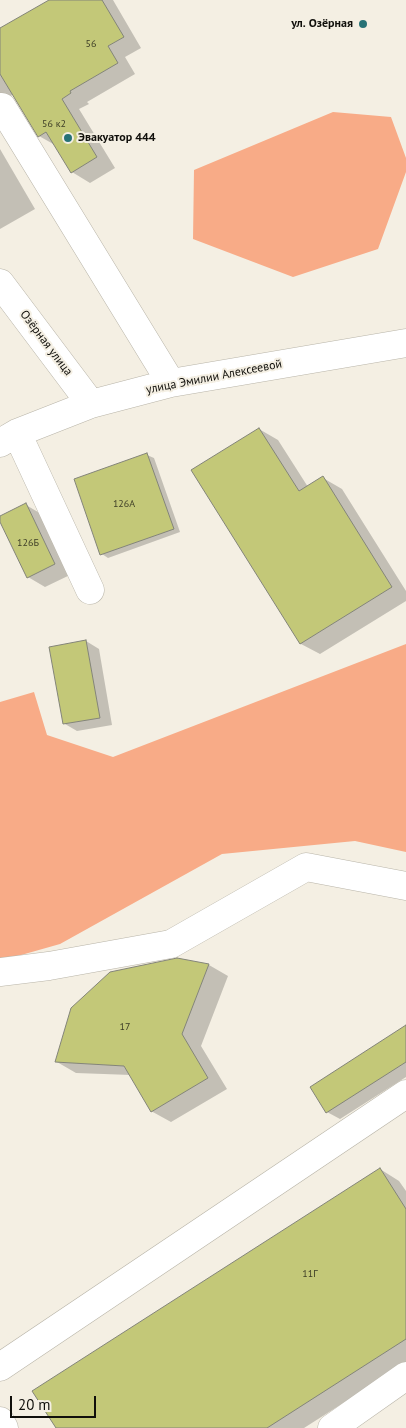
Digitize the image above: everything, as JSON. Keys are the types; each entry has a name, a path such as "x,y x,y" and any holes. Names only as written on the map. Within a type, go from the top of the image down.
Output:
{"street":[{"path":"2,107 171,383"},
{"name":"Озёрная улица","path":"0,283 91,404"},
{"name":"улица Эмилии Алексеевой","path":"9,438 91,404 171,383 406,343"},
{"path":"9,438 90,590"},
{"path":"0,972 49,966 171,944 306,867 406,886"},
{"path":"0,1367 405,1098"},
{"path":"332,1428 406,1376"},
{"path":"0,1421 4,1428"}],"shaded area":[{"path":"333,112 391,117 406,158 406,172 378,249 293,277 193,239 194,170"},
{"path":"406,644 406,852 355,841 222,854 60,944 0,961 0,702 34,692 47,735 113,757"}],"building":[{"path":"49,0 102,0 124,37 108,46 118,63 70,91 71,93 62,99 97,157 71,173 46,132 38,137 0,74 0,28"},
{"path":"259,428 299,491 323,476 392,587 300,644 191,470"},
{"path":"147,453 174,529 100,555 74,479"},
{"path":"26,503 55,564 27,578 0,522 0,516"},
{"path":"86,640 100,718 63,724 49,647"},
{"path":"177,958 209,964 182,1034 208,1078 151,1112 124,1066 55,1062 71,1008 110,972"},
{"path":"406,1025 406,1062 326,1113 310,1087"},
{"path":"380,1168 406,1209 406,1339 267,1428 56,1428 32,1391"}],"place":[{"name":"ул. Озёрная","path":"363,24"},
{"name":"Эвакуатор 444","path":"68,138"}]}
